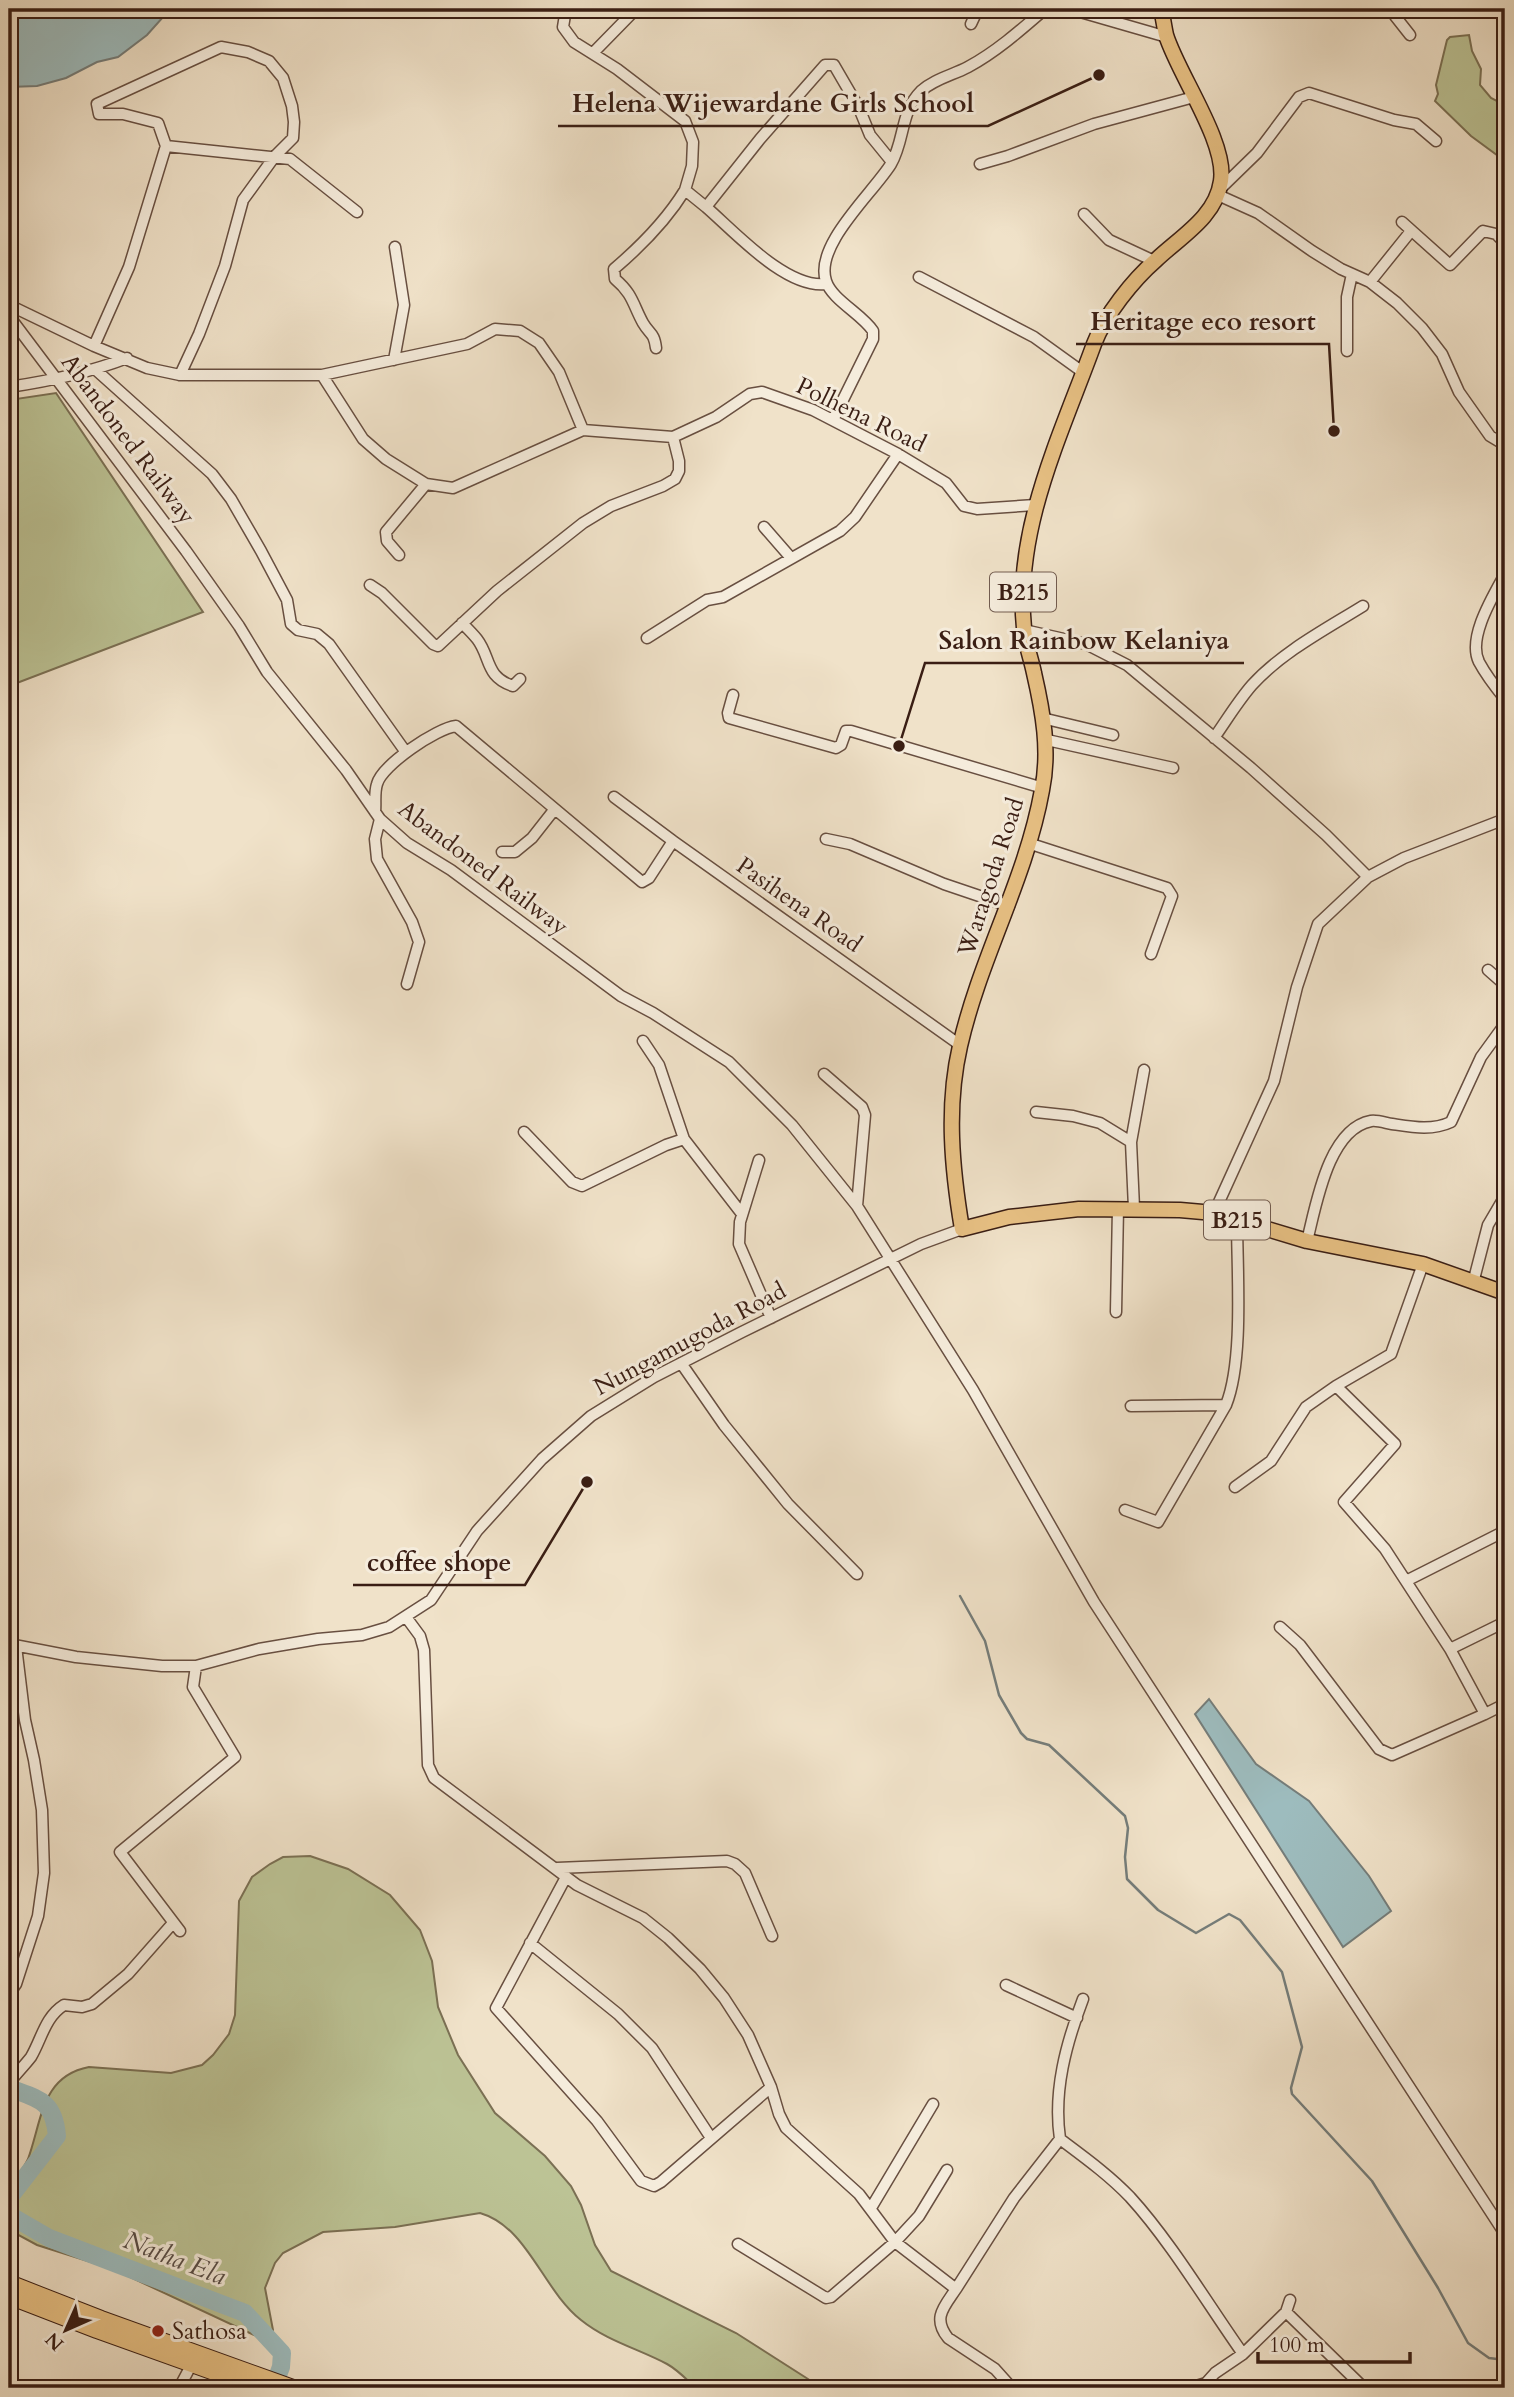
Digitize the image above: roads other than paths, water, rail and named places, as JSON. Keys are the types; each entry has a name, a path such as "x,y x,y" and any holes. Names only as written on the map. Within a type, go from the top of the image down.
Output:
{"highway":[{"path":"9,2283 195,2360"},
{"path":"9,2296 257,2383 292,2388"}],"main road":[{"path":"1161,9 1167,37 1221,162 1219,192"},
{"name":"Waragoda Road","path":"962,1229 953,1176 952,1122 960,1045 975,996 1031,844 1043,788 1047,740 1024,630 1023,574 1035,505 1096,338 1124,294 1154,261 1197,225 1219,192"},
{"name":"B215","path":"962,1229 1009,1217 1079,1209 1134,1208 1214,1213 1307,1241 1423,1264 1505,1293"}],"street":[{"path":"566,9 563,27 574,42 685,121 693,142 692,166 685,190 645,241 614,269 615,279 628,292 644,324 654,335 656,348"},
{"path":"593,53 636,9"},
{"path":"971,24 978,9"},
{"path":"833,419 873,339 873,331 826,284 823,268 828,254 839,233 892,162 905,115 915,98 924,88 969,66 1045,9"},
{"path":"1070,9 1167,37"},
{"path":"1395,9 1395,16 1410,34"},
{"path":"1494,9 1505,17"},
{"path":"94,346 129,267 166,146 158,123 124,114 99,114 97,104 221,47 248,52 269,61 283,78 294,122 293,138 275,156 243,200 225,266 200,334 180,376"},
{"path":"706,206 825,65 834,65 859,108 870,135 892,162"},
{"path":"1436,141 1416,124 1394,120 1334,99 1303,94 1257,153 1219,192 1258,213 1312,251 1370,282 1397,303 1422,328 1442,354 1459,392 1490,436 1505,445"},
{"path":"980,164 1094,124 1194,97"},
{"path":"166,146 290,159 357,212"},
{"path":"685,190 775,265 799,280 815,285 826,284"},
{"path":"1084,214 1109,240 1154,261"},
{"path":"1402,222 1450,265 1454,264 1483,232 1496,234 1504,240"},
{"path":"1370,282 1411,231"},
{"path":"394,360 404,305 395,247"},
{"path":"1347,351 1348,297 1352,274"},
{"path":"919,277 1034,337 1084,373"},
{"path":"9,305 94,346 148,368 180,376 322,375 467,344 495,329 520,331 539,343 559,372 583,430"},
{"name":"Abandoned Railway","path":"9,316 194,562 239,626 267,672 346,770 377,815 407,843 451,870 621,996 653,1013 729,1062 792,1125 857,1206 972,1390 1094,1602 1505,2234"},
{"path":"9,387 58,380 127,358"},
{"path":"96,370 212,474 231,499 261,551 286,600 291,624 299,630 317,634 329,644 405,751"},
{"path":"322,375 346,408 363,439 386,459 426,484 386,532 387,541 399,555"},
{"name":"Polhena Road","path":"426,484 453,488 583,430 673,437 716,417 750,394 762,392 833,419 898,454 946,483 964,506 976,509 1035,505"},
{"path":"370,585 391,601 436,646 497,591 583,523 611,506 675,479 679,471 679,461 673,437"},
{"path":"647,638 706,600 723,597 839,531 855,517 898,454"},
{"path":"764,527 791,558"},
{"path":"1505,574 1492,597 1475,640 1478,660 1505,699"},
{"path":"1214,738 1252,685 1308,640 1363,606"},
{"path":"462,623 479,641 488,666 503,682 513,686 520,679"},
{"path":"1024,630 1086,644 1128,665 1251,768 1326,835 1368,877"},
{"path":"733,695 727,713 729,718 836,748 841,745 846,731 851,731 1043,788"},
{"path":"1042,718 1113,735"},
{"path":"407,984 419,942 412,922 377,859 377,782 405,751 448,727 456,726 642,882 649,878 673,841"},
{"path":"1047,740 1173,768"},
{"name":"Pasihena Road","path":"614,797 960,1045"},
{"path":"502,852 516,852 532,838 554,810"},
{"path":"1214,1213 1273,1081 1297,987 1318,924 1368,877 1404,858 1505,819"},
{"path":"826,839 849,844 944,884 1009,906"},
{"path":"1031,844 1167,888 1171,892 1151,954"},
{"path":"1488,970 1505,985"},
{"path":"1307,1241 1323,1179 1338,1146 1351,1131 1371,1121 1423,1128 1451,1122 1481,1057 1505,1024"},
{"path":"643,1041 659,1065 684,1139 743,1214"},
{"path":"1134,1208 1131,1142 1144,1070"},
{"path":"824,1074 862,1107 865,1115 857,1206"},
{"path":"1036,1112 1073,1116 1100,1123 1131,1142"},
{"path":"524,1132 572,1182 582,1186 684,1139"},
{"path":"759,1160 740,1222 739,1244 771,1318"},
{"path":"1473,1283 1489,1225 1505,1196"},
{"path":"1116,1312 1118,1208"},
{"path":"1125,1510 1158,1522 1226,1405 1231,1391 1236,1346 1237,1220"},
{"name":"Nungamugoda Road","path":"13,1645 88,1658 162,1666 196,1666 259,1649 362,1634 389,1627 431,1600 477,1531 542,1459 591,1416 681,1363 922,1244 962,1229"},
{"path":"1235,1487 1270,1461 1306,1407 1391,1354 1423,1264"},
{"path":"681,1363 724,1425 788,1504 857,1574"},
{"path":"1336,1386 1395,1444 1344,1502 1385,1549 1450,1649 1485,1714"},
{"path":"1131,1406 1226,1405"},
{"path":"1406,1581 1505,1531"},
{"path":"406,1617 420,1636 424,1650 428,1765 434,1778 566,1877 643,1918 700,1969 724,1998 748,2035 786,2128 871,2208 895,2242 956,2289"},
{"path":"1450,1649 1505,1622"},
{"path":"1280,1627 1300,1645 1370,1739 1379,1749 1392,1755 1505,1704"},
{"path":"9,1994 16,1984 38,1916 44,1873 42,1810 24,1720 13,1645"},
{"path":"10,2081 31,2056 46,2023 58,2009 64,2004 82,2007 92,2004 128,1974 176,1927 120,1852 235,1757 193,1687 196,1666"},
{"path":"557,1868 727,1861 745,1873 772,1936"},
{"path":"566,1877 495,2008 597,2121 641,2181 654,2186 662,2182 771,2087"},
{"path":"530,1943 618,2014 652,2048 711,2138"},
{"path":"1006,1985 1077,2018"},
{"path":"1012,2388 995,2369 948,2338 939,2325 941,2315 956,2289 1014,2198 1060,2139 1060,2071 1083,2000"},
{"path":"871,2208 933,2104"},
{"path":"1060,2139 1092,2162 1150,2221 1242,2354"},
{"path":"738,2244 826,2298 831,2297 895,2242 919,2216 947,2170"},
{"path":"1190,2388 1206,2383 1214,2373 1242,2354 1286,2312 1290,2300"},
{"path":"1286,2312 1364,2388"},
{"path":"179,2388 195,2360"}],"water":[{"path":"9,9 158,9 164,16 147,35 118,57 97,62 66,78 37,86 9,87"},
{"path":"1209,1699 1256,1764 1309,1801 1369,1876 1391,1911 1343,1947 1195,1714"}],"waterway":[{"path":"960,1596 985,1641 999,1695 1021,1733 1027,1739 1049,1745 1125,1816 1128,1828 1125,1857 1127,1879 1158,1910 1196,1933 1229,1914 1240,1920 1282,1972 1302,2047 1291,2088 1292,2094 1372,2181 1438,2288 1468,2343 1489,2358 1505,2360"},
{"name":"Natha Ela","path":"9,2088 43,2103 52,2115 57,2136 9,2198"},
{"name":"Natha Ela","path":"9,2208 11,2216 49,2238 245,2313 282,2353 281,2367 273,2388"}],"place":[{"name":"Helena Wijewardane Girls School","path":"1099,75"},
{"name":"Heritage eco resort","path":"1334,431"},
{"name":"Salon Rainbow Kelaniya","path":"899,746"},
{"name":"coffee shope","path":"587,1482"},
{"name":"Sathosa","path":"158,2331"}]}
